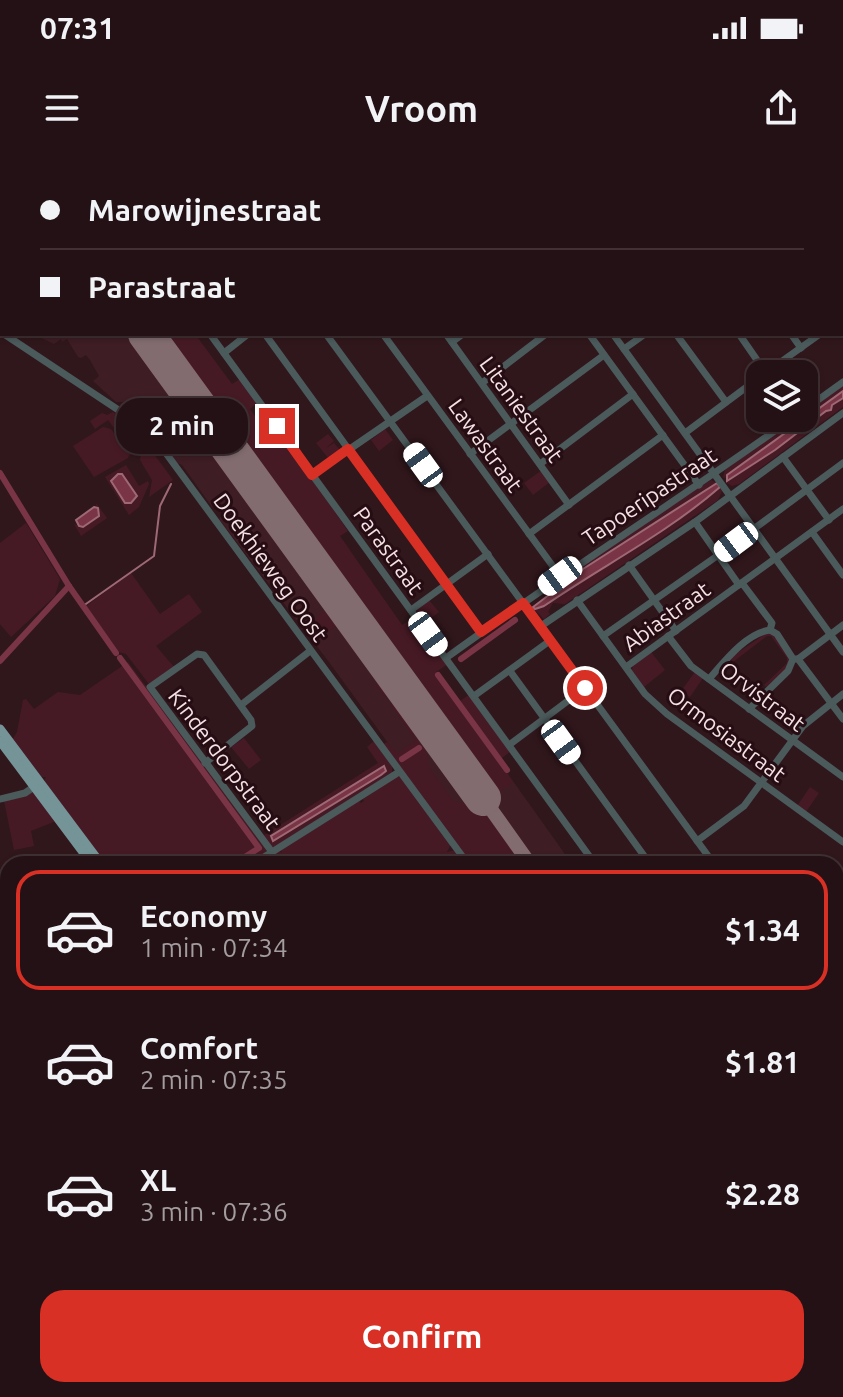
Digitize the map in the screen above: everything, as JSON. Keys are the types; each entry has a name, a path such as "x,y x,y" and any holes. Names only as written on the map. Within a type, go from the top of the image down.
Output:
{"main road":[{"path":"0,729 86,856"},
{"path":"0,741 95,856"}],"street":[{"name":"Doekhieweg Oost","path":"6,336 147,430 462,856"},
{"name":"Parastraat","path":"211,336 589,856"},
{"path":"224,353 245,336"},
{"path":"266,336 481,632"},
{"path":"327,336 708,856"},
{"name":"Lawastraat","path":"384,336 560,576"},
{"name":"Litaniestraat","path":"448,336 569,505"},
{"path":"452,342 460,336"},
{"path":"482,383 543,336"},
{"path":"590,336 699,485"},
{"path":"614,336 843,652"},
{"path":"624,349 642,336"},
{"path":"677,336 726,402"},
{"path":"740,336 755,360"},
{"path":"792,336 801,348"},
{"path":"783,360 817,336"},
{"path":"470,454 604,355"},
{"path":"818,400 843,382"},
{"path":"685,433 746,387"},
{"path":"540,464 633,394"},
{"path":"312,475 427,396"},
{"path":"541,626 695,522 843,413"},
{"path":"835,419 843,429"},
{"name":"Tapoeripastraat","path":"446,658 560,576 774,432"},
{"path":"529,534 663,435"},
{"path":"783,457 829,520"},
{"path":"603,636 843,463"},
{"name":"Abiastraat","path":"626,667 843,509"},
{"path":"695,522 717,556 772,623 770,630"},
{"path":"812,532 843,575"},
{"path":"411,610 488,554"},
{"path":"629,565 676,631"},
{"name":"Ormosiastraat","path":"577,600 645,694 667,714 843,842"},
{"path":"749,709 796,659 843,625"},
{"path":"770,630 777,634 843,719"},
{"path":"709,679 729,657 757,635 770,630"},
{"name":"Orvistraat","path":"668,636 691,666 843,777"},
{"path":"474,696 551,640"},
{"path":"205,763 251,729 251,720 241,705 310,651"},
{"name":"Kinderdorpstraat","path":"241,705 201,653 150,687 272,852"},
{"path":"510,671 644,856"},
{"path":"509,745 585,688"},
{"path":"697,841 744,806 812,716 843,694"},
{"path":"833,770 843,762"},
{"path":"266,856 399,772"},
{"path":"0,799 25,793 37,785"}],"shaded area":[{"path":"37,336 196,336 566,856 470,856 329,662 219,519 223,515 216,506 212,507 182,465 170,454 164,437 125,402 116,402 93,381 99,376 86,355 78,357 67,339 54,344"},
{"path":"166,336 196,336 232,384 240,379 257,403 250,409 273,441 270,434 274,430 285,441 348,531 340,536 402,625 414,618 448,664 436,672 457,703 470,694 511,751 498,761 513,782 497,794"},
{"path":"843,385 843,391 818,409 818,403"},
{"path":"843,391 843,398 832,405 831,410 818,417 818,409"},
{"path":"843,398 843,407 818,426 818,416 829,411"},
{"path":"113,412 129,423 117,432 108,420 95,429 90,421 102,413 107,415"},
{"path":"103,427 111,429 130,454 94,477 73,446"},
{"path":"385,429 393,440 379,451 371,440"},
{"path":"778,432 787,432 725,478 725,470"},
{"path":"786,432 799,432 727,481 727,475"},
{"path":"798,432 809,432 739,484 732,486 727,483 727,481"},
{"path":"328,434 334,441 326,448 334,443 340,450 329,459 316,443"},
{"path":"151,450 173,480 149,497 152,480 140,460 141,455"},
{"path":"126,465 139,486 148,481 149,484 139,507 129,515 105,477"},
{"path":"542,470 550,482 533,495 524,483"},
{"path":"122,474 137,496 131,503 125,503 111,481"},
{"path":"711,480 717,483 579,572 582,568 580,565"},
{"path":"717,483 720,487 656,535 544,606 533,607 583,569"},
{"path":"720,488 722,491 718,500 565,604 553,603 548,612 550,614 544,619 535,610 626,554"},
{"path":"96,503 107,518 81,536 74,524 83,527 98,518"},
{"path":"94,507 98,508 99,516 83,527 79,526 76,520"},
{"path":"26,523 60,579 55,596 11,637 0,624 0,543"},
{"path":"131,573 160,614 189,594 202,612 156,646 174,667 149,684 126,654 119,652 86,606"},
{"path":"429,600 439,612 426,622 417,610"},
{"path":"331,606 342,621 314,642 302,628 317,624 316,617"},
{"path":"768,632 790,656 787,669 766,687 764,685 787,663 787,658 771,636 733,662 730,658"},
{"path":"651,652 665,670 644,687 632,670"},
{"path":"128,662 267,849 265,854 98,856 44,781 46,777 41,777 12,740 17,732 23,700 26,699 34,709 58,692 80,695"},
{"path":"380,670 394,690 385,697 377,687 376,675"},
{"path":"695,672 703,678 690,697 681,691"},
{"path":"399,697 424,733 429,768 453,801 464,803 474,799 517,856 465,856 382,745 387,742 397,753 416,740 390,704"},
{"path":"244,738 261,760 249,769 231,747"},
{"path":"374,741 392,766 392,773 273,848 263,836 378,763 367,747","holes":["383,766 386,771 381,775 273,841 271,836"]},
{"path":"384,766 386,771 381,775 273,841 271,836"},
{"path":"396,776 400,777 451,844 447,852 456,850 460,856 269,856 278,850 282,853 281,850 358,799 361,803"},
{"path":"810,787 819,793 806,812 797,806"},
{"path":"33,792 56,821 31,831 34,846 14,850 4,801"}],"waterway":[{"path":"0,473 69,586 116,653"},
{"path":"83,606 154,556 160,506 171,484"},
{"path":"0,661 69,586"},
{"path":"461,659 515,620"},
{"path":"120,658 259,848 246,856"},
{"path":"438,675 507,770"},
{"path":"402,759 419,748"}],"taxiway":[{"path":"483,798 524,856"}],"runway":[{"path":"147,336 483,798"}],"route":[{"path":"277,426 312,475 348,449 481,632 523,603 585,688"}]}
